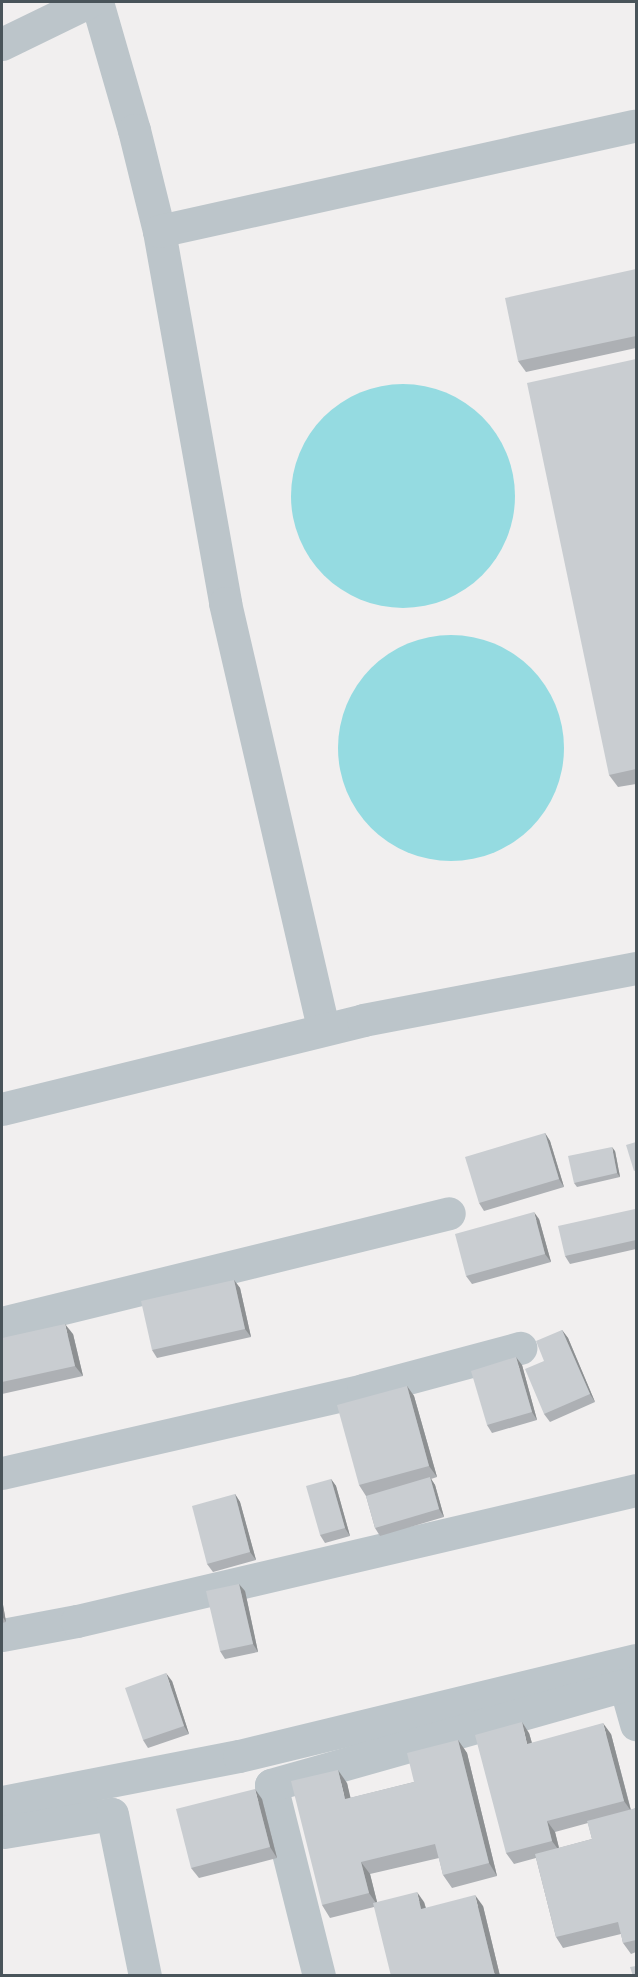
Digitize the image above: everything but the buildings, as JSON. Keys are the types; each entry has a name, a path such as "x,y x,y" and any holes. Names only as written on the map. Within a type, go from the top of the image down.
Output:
{"street":[{"path":"2,44 88,2"},
{"path":"97,2 134,130 159,231 225,603 323,1029"},
{"path":"159,231 634,126"},
{"path":"2,1109 323,1029 636,968"},
{"path":"2,1323 449,1213"},
{"path":"2,1473 363,1390 520,1348"},
{"path":"2,1635 77,1621 636,1490"},
{"path":"633,1675 636,1724"},
{"path":"3,1817 240,1756 633,1675"},
{"path":"320,1976 271,1785 633,1675"},
{"path":"3,1817 112,1814 145,1976"}],"water":[{"path":"392,384 414,384 446,392 456,397 474,409 490,425 507,453 513,474 515,496 513,518 507,539 490,567 474,583 446,600 414,608 392,608 360,600 350,595 332,583 316,567 299,539 291,507 291,485 299,453 304,443 316,425 332,409 360,392"},
{"path":"451,635 473,637 504,648 531,668 551,695 562,726 564,748 562,770 551,801 531,828 504,848 473,859 451,861 429,859 398,848 371,828 351,801 340,770 338,748 340,726 351,695 371,668 398,648 429,637"}]}
